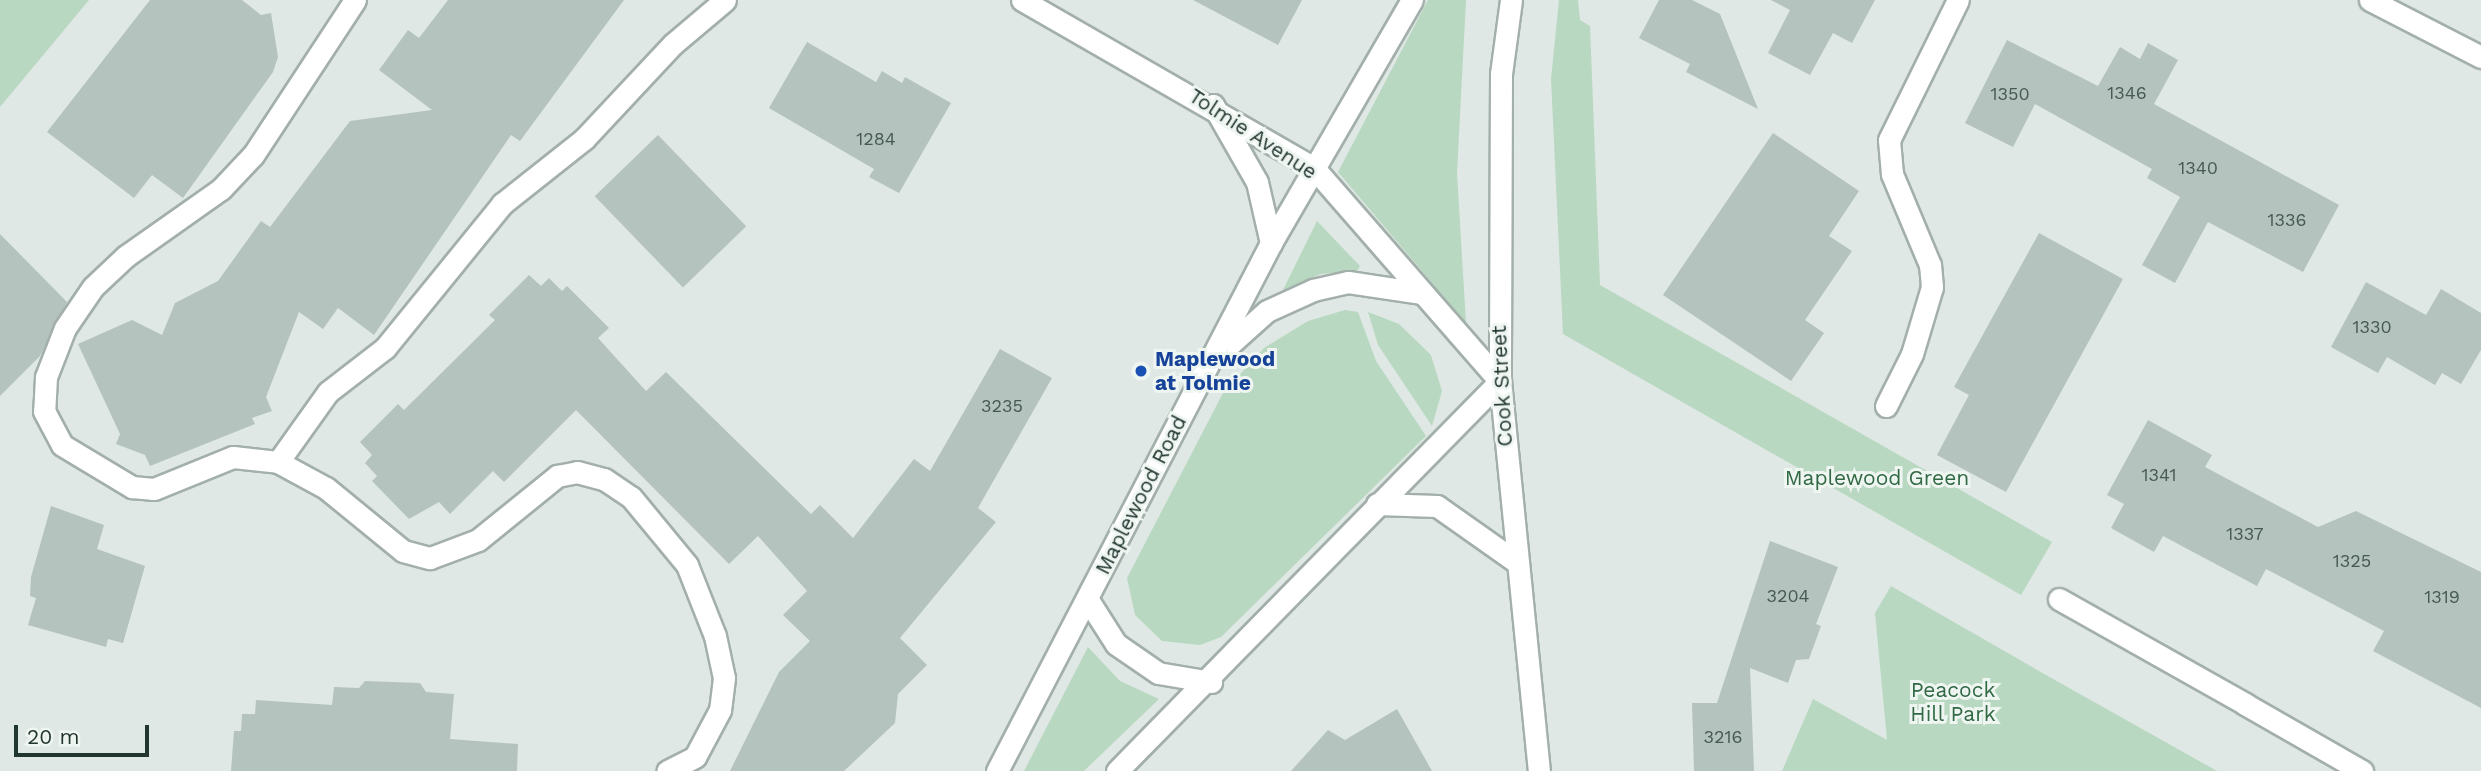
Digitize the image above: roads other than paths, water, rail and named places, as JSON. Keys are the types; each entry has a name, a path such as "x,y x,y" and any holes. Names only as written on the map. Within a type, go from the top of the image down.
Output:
{"street":[{"path":"355,0 253,155 222,189 126,256 93,287 65,328 46,377 44,411 62,445 132,487 154,489 233,457 278,462 326,488 403,551 430,558 478,540 557,476 578,472 604,479 631,497 687,565 724,678 709,738 695,757 667,771"},
{"path":"278,462 328,392 385,348 502,204 584,139 673,44 725,0"},
{"name":"Tolmie Avenue","path":"1022,0 1213,105 1313,167 1500,381"},
{"name":"Maplewood Road","path":"997,771 1271,243 1412,0"},
{"name":"Cook Street","path":"1511,0 1501,74 1500,381 1515,561 1539,771"},
{"path":"1886,406 1912,355 1932,287 1930,265 1892,174 1889,140 1958,0"},
{"path":"2370,0 2481,57"},
{"path":"1213,105 1257,182 1271,243"},
{"path":"1207,365 1267,311 1313,290 1348,282 1422,293"},
{"path":"1117,771 1211,682 1377,503 1500,381"},
{"path":"1377,503 1437,506 1515,561"},
{"path":"2059,599 2362,771"},
{"path":"1088,600 1116,644 1158,673 1211,682"}],"place":[{"name":"Maplewood at Tolmie","path":"1141,371"}],"park label":[{"name":"Maplewood Green","path":"1877,478"},
{"name":"Peacock Hill Park","path":"1953,702"}]}
